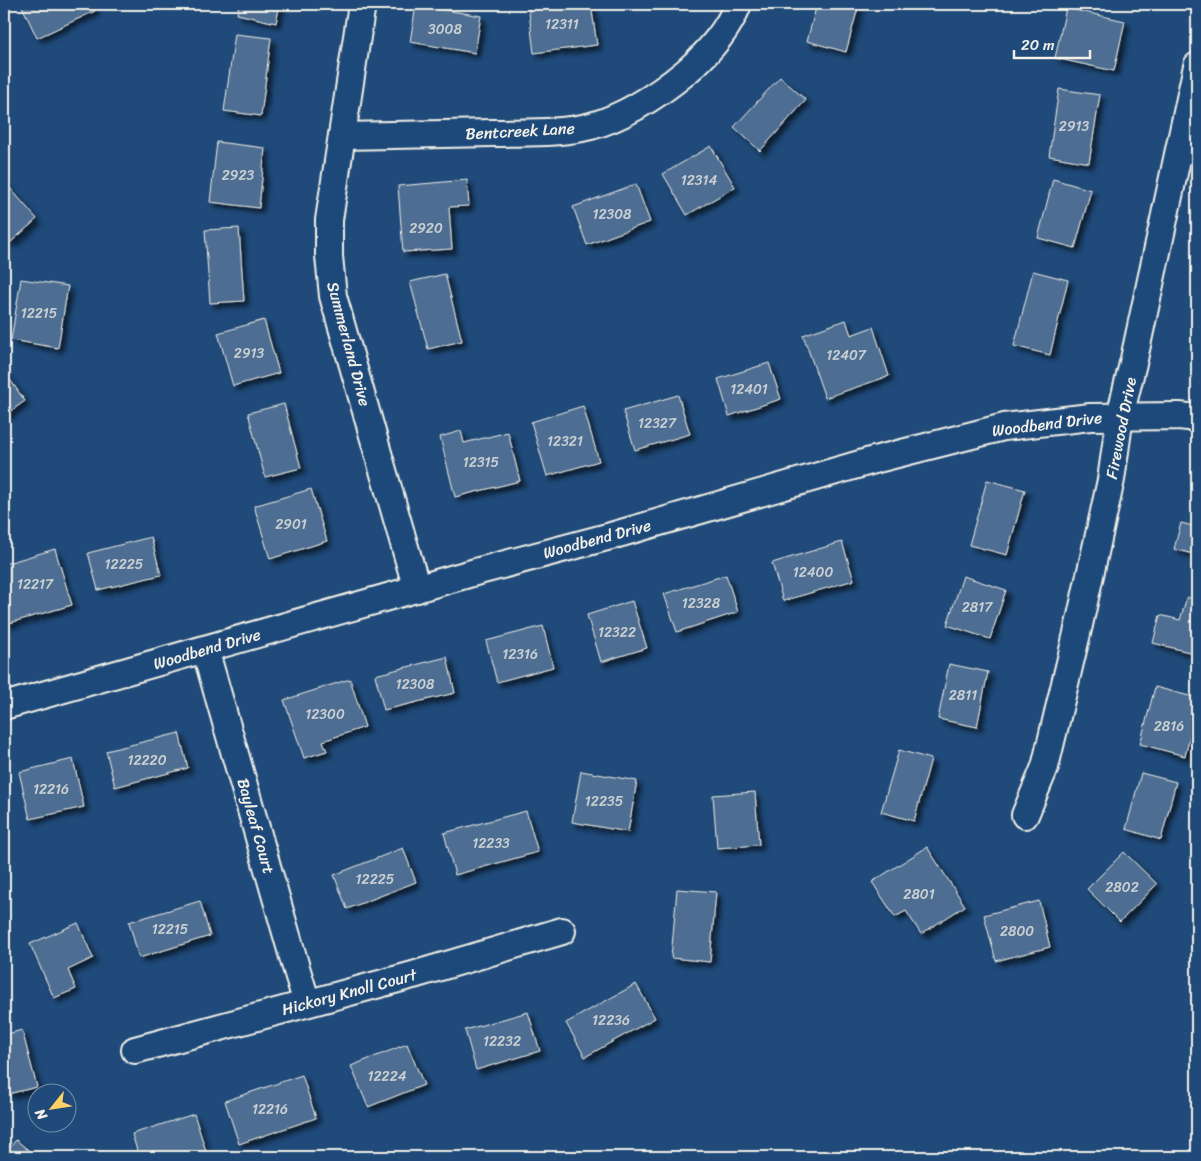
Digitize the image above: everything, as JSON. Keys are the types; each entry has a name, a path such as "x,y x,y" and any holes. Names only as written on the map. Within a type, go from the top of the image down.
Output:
{"street":[{"name":"Summerland Drive","path":"362,4 329,220 329,256 333,296 417,589"},
{"name":"Bentcreek Lane","path":"342,136 530,132 569,130 599,123 614,118 661,92 704,56 724,32 738,4"},
{"name":"Firewood Drive","path":"1025,815 1045,767 1077,635 1111,480 1120,416 1134,360 1197,66"},
{"name":"Woodbend Drive","path":"4,706 611,536 874,460 1004,427 1090,417 1179,416 1197,418"},
{"name":"Bayleaf Court","path":"205,649 307,1003"},
{"name":"Hickory Knoll Court","path":"135,1050 413,975 562,931"}],"building":[{"path":"21,4 92,4 95,11 37,38"},
{"path":"239,4 280,4 276,23 237,14"},
{"path":"528,4 591,4 597,45 534,53"},
{"path":"817,4 859,4 846,52 807,41"},
{"path":"416,5 481,16 475,53 410,42"},
{"path":"1066,8 1125,21 1114,71 1055,58"},
{"path":"235,34 271,38 261,116 224,111"},
{"path":"780,77 806,100 760,151 734,127"},
{"path":"1059,89 1100,95 1089,163 1049,156"},
{"path":"217,142 265,148 259,208 210,202"},
{"path":"711,146 735,187 687,215 663,174"},
{"path":"1053,179 1091,190 1075,248 1038,238"},
{"path":"467,180 469,206 449,207 452,249 403,252 398,186"},
{"path":"4,181 37,219 10,243 4,237"},
{"path":"636,184 650,222 587,245 573,207"},
{"path":"239,228 244,301 210,303 205,230"},
{"path":"1033,271 1068,280 1050,355 1014,346"},
{"path":"445,274 462,341 428,349 410,282"},
{"path":"21,279 68,286 58,348 11,340"},
{"path":"264,320 279,373 233,386 218,333"},
{"path":"846,320 851,335 873,327 889,376 825,398 803,335"},
{"path":"769,363 781,399 729,416 718,379"},
{"path":"4,371 25,401 4,416"},
{"path":"678,395 690,434 635,450 623,411"},
{"path":"284,404 301,468 265,477 248,413"},
{"path":"583,406 599,461 547,476 531,422"},
{"path":"461,431 464,443 508,432 520,481 455,497 440,437"},
{"path":"987,480 1025,490 1007,555 969,545"},
{"path":"311,489 327,541 270,559 254,506"},
{"path":"1181,523 1197,527 1197,555 1174,549"},
{"path":"151,537 161,575 98,590 88,553"},
{"path":"842,542 854,580 783,601 772,563"},
{"path":"55,549 72,605 6,624 4,618 4,564"},
{"path":"726,575 738,612 677,632 664,594"},
{"path":"963,576 1006,590 990,639 947,625"},
{"path":"1187,597 1197,600 1197,654 1153,643 1160,615 1180,620"},
{"path":"632,601 647,648 601,662 587,615"},
{"path":"543,626 553,667 497,682 486,641"},
{"path":"447,657 455,693 384,710 375,675"},
{"path":"949,664 988,672 977,727 938,719"},
{"path":"350,679 365,727 323,741 327,751 304,758 284,700"},
{"path":"1155,687 1197,698 1197,709 1185,756 1140,744"},
{"path":"179,733 188,768 115,787 106,751"},
{"path":"899,750 931,759 914,821 881,812"},
{"path":"73,759 84,807 30,819 19,772"},
{"path":"581,771 637,781 628,832 572,822"},
{"path":"1141,773 1176,782 1161,840 1126,829"},
{"path":"755,792 759,845 717,848 713,795"},
{"path":"526,811 538,852 455,875 444,833"},
{"path":"927,847 965,906 921,934 906,911 895,917 872,882"},
{"path":"403,848 416,882 347,909 334,875"},
{"path":"1124,852 1157,884 1120,922 1087,889"},
{"path":"677,889 716,892 710,962 671,958"},
{"path":"200,901 210,936 139,958 129,922"},
{"path":"1039,901 1050,947 996,961 984,915"},
{"path":"78,923 93,958 68,970 76,989 54,998 30,944"},
{"path":"636,984 655,1018 585,1057 566,1023"},
{"path":"528,1012 540,1051 476,1070 465,1030"},
{"path":"22,1030 36,1084 28,1084 28,1089 8,1094 4,1080 4,1035"},
{"path":"407,1044 424,1085 368,1107 351,1066"},
{"path":"302,1075 316,1118 239,1144 225,1101"},
{"path":"194,1114 206,1151 185,1157 139,1157 132,1134"},
{"path":"16,1140 37,1157 4,1157"}]}
